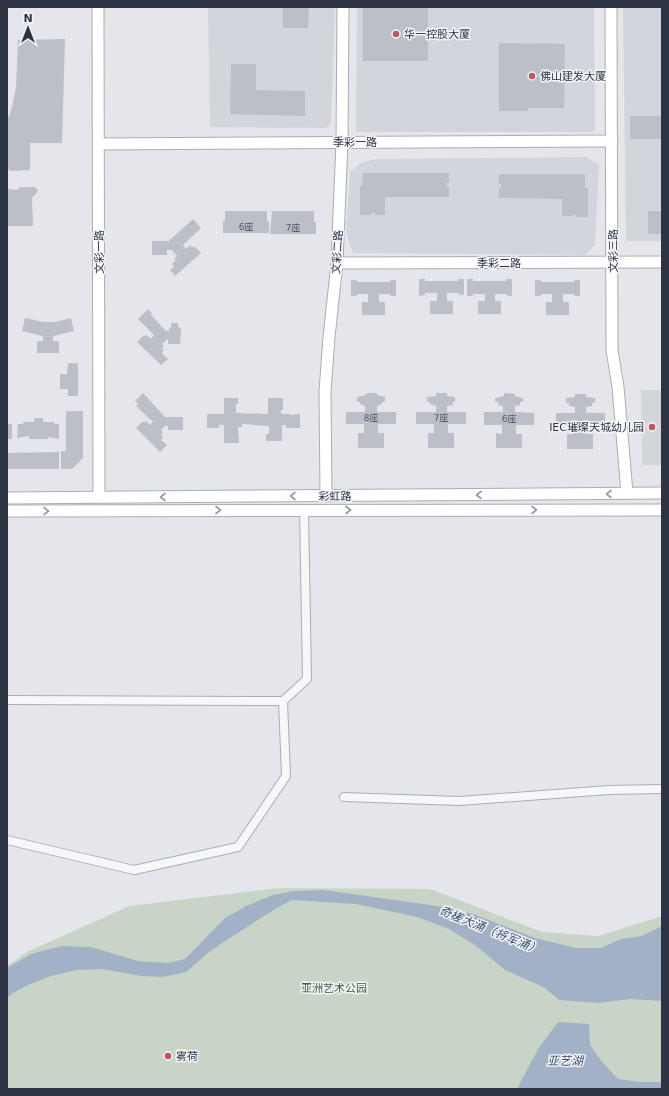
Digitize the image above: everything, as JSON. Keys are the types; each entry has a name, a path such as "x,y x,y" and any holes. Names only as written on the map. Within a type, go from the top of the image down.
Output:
{"street":[{"name":"文彩一路","path":"98,7 99,497"},
{"name":"文彩二路","path":"326,496 325,392 337,263 342,142 343,7"},
{"name":"文彩三路","path":"611,7 613,262 612,350 618,387 627,494"},
{"name":"季彩一路","path":"99,144 612,141"},
{"name":"季彩二路","path":"337,263 662,262"},
{"name":"彩虹路","path":"7,498 662,493"},
{"path":"7,700 283,701 307,679 304,510"},
{"name":"彩虹路","path":"7,511 662,510"},
{"path":"7,840 134,870 238,847 286,776 283,701"},
{"path":"344,797 459,801 609,790 662,789"}],"shaded area":[{"path":"208,7 335,7 331,123 326,128 210,127"},
{"path":"357,7 594,7 595,130 590,132 356,132"},
{"path":"623,7 662,7 662,241 626,241"},
{"path":"586,157 599,165 595,245 585,255 353,253 346,233 350,172 361,163 375,159"},
{"name":"IEC璀璨天城幼儿园","path":"641,390 662,390 662,465 642,465"}],"green space":[{"name":"亚洲艺术公园","path":"279,888 430,889 542,932 598,936 662,916 662,1089 7,1089 7,966 27,952 129,906"}],"water":[{"name":"奇槎大涌（将军涌）","path":"324,890 437,906 473,914 535,938 576,948 601,948 621,939 642,936 662,926 662,1001 630,999 598,1003 559,1000 545,988 505,970 475,945 449,929 417,917 356,904 292,900 275,909 219,945 186,972 163,977 141,976 102,969 77,970 51,976 26,986 11,994 7,999 7,968 31,954 61,946 91,947 138,961 167,963 185,959 225,918 246,906 273,895 294,891"},
{"name":"亚艺湖","path":"558,1022 589,1024 590,1045 602,1062 618,1079 640,1082 662,1082 662,1089 517,1089 538,1049"}],"building":[{"path":"283,7 309,7 308,28 283,28"},
{"name":"华一控股大厦","path":"363,7 428,7 428,61 363,61"},
{"path":"65,39 62,143 30,143 30,170 10,171 7,167 7,116 9,117 16,88 18,40"},
{"name":"佛山建发大厦","path":"499,43 565,44 564,108 528,108 528,111 499,111"},
{"path":"231,64 256,64 256,90 305,91 305,116 230,114"},
{"path":"630,116 662,116 662,139 630,139"},
{"path":"363,173 449,173 449,183 447,183 447,187 449,187 449,197 385,197 385,215 375,215 375,213 371,213 371,215 360,215 360,186 362,186"},
{"path":"499,174 585,174 585,188 588,188 588,217 576,217 576,215 562,216 562,199 499,198 499,188 501,188 501,184 499,184"},
{"path":"20,187 35,187 38,191 32,198 33,226 7,226 8,189 17,190"},
{"path":"225,211 267,211 269,233 223,233"},
{"path":"272,211 314,211 316,234 270,234"},
{"path":"648,211 662,211 662,234 648,234"},
{"path":"193,219 201,228 183,245 186,249 190,245 192,248 194,246 201,253 175,276 170,270 174,267 172,264 176,260 174,259 177,256 172,250 167,250 167,255 152,255 152,241 169,241"},
{"path":"419,279 425,279 425,281 458,281 458,279 464,279 464,295 459,295 459,293 447,293 447,301 453,301 453,314 430,314 430,301 437,301 437,293 425,293 425,295 419,296"},
{"path":"467,279 473,279 473,281 506,281 506,279 512,279 512,296 507,296 507,294 495,294 495,301 501,301 501,314 478,314 478,301 485,301 485,294 473,294 473,296 467,296"},
{"path":"351,280 357,280 357,282 390,282 390,280 396,280 396,296 390,296 390,294 379,294 379,302 385,302 385,315 362,315 362,302 368,302 368,294 357,294 357,296 351,296"},
{"path":"535,280 541,280 541,282 574,282 574,280 580,280 580,296 574,296 574,294 563,294 563,302 569,302 569,315 546,315 546,302 552,302 552,294 541,294 541,296 535,296"},
{"path":"148,309 152,313 150,314 166,331 169,331 169,328 171,328 171,323 178,323 178,327 181,328 180,344 168,344 168,339 162,344 164,346 162,348 164,351 162,353 168,359 161,365 137,342 144,335 147,335 151,339 154,335 138,319"},
{"path":"25,318 43,322 55,322 71,318 74,331 53,336 53,341 59,341 59,353 37,353 37,341 43,341 43,336 22,331"},
{"path":"68,363 78,363 78,396 68,396 68,389 60,389 60,374 67,374"},
{"path":"143,393 165,417 183,417 183,430 168,430 168,426 165,426 161,430 163,432 161,435 163,437 161,440 167,445 160,452 136,428 143,421 144,423 146,421 150,425 153,422 136,406 138,404 135,401"},
{"path":"366,393 377,393 377,395 385,397 385,402 382,402 382,404 377,406 377,412 396,412 396,424 378,424 378,433 384,433 384,448 358,448 358,433 364,433 364,424 346,424 346,412 365,412 365,406 360,404 360,402 357,402 357,397 366,395"},
{"path":"436,393 447,393 447,396 455,397 455,402 453,402 453,405 447,406 447,412 466,412 466,424 448,424 448,433 454,433 454,448 428,448 428,433 434,433 434,424 416,424 416,412 436,412 436,406 430,404 430,402 427,402 427,397 436,396"},
{"path":"504,393 515,394 515,396 523,398 523,402 520,402 520,405 515,406 515,412 534,413 534,425 516,425 516,434 522,434 522,448 496,448 496,433 502,434 502,425 484,425 484,412 503,412 503,406 498,405 498,402 495,402 495,398 504,396"},
{"path":"575,394 586,394 586,397 595,398 595,403 592,403 592,406 586,407 586,413 605,413 605,426 587,426 587,434 593,434 593,449 567,449 567,434 573,434 573,426 556,425 556,413 575,413 575,407 569,406 569,403 566,403 566,398 575,397"},
{"path":"224,398 238,398 236,413 268,414 268,398 283,398 283,410 281,410 281,414 300,414 300,428 286,428 286,425 282,425 282,441 266,441 266,434 269,434 269,426 242,424 242,427 238,427 239,443 224,443 224,425 219,425 219,428 207,428 207,414 224,414"},
{"path":"66,411 83,411 83,458 72,469 61,469 61,451 66,451"},
{"path":"34,418 43,418 43,422 54,422 54,424 59,424 59,439 48,437 48,439 29,439 29,436 17,438 18,424 23,424 23,422 34,422"},
{"path":"7,424 12,424 12,439 7,439"},
{"path":"59,452 59,469 7,469 7,453"}],"place":[{"name":"华一控股大厦","path":"396,34"},
{"name":"佛山建发大厦","path":"532,76"},
{"name":"IEC璀璨天城幼儿园","path":"652,427"},
{"name":"雾荷","path":"168,1056"}]}
